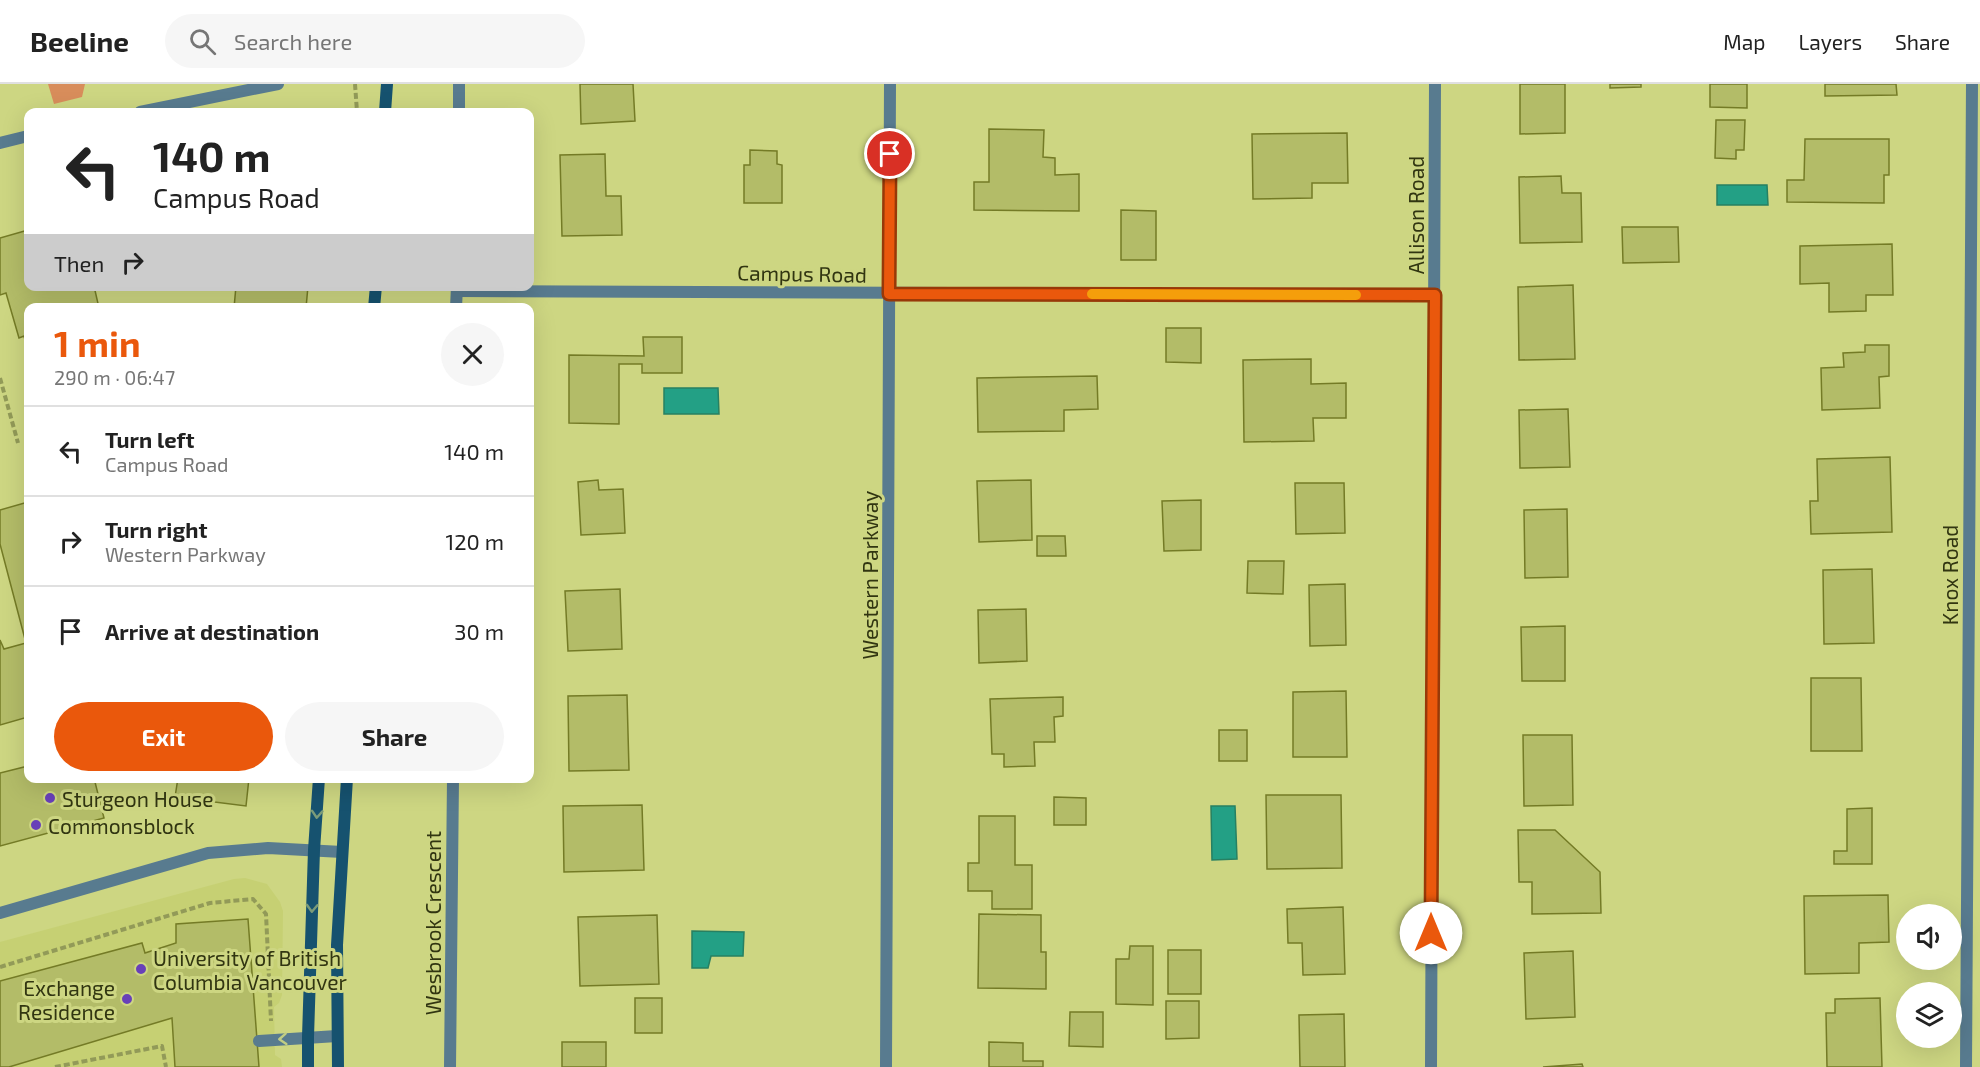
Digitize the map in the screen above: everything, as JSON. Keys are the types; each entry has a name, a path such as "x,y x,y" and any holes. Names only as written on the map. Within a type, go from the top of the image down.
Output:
{"main road":[{"path":"386,108 387,84"},
{"path":"308,1067 314,850 319,783"},
{"path":"338,1067 337,945 346,783"}],"street":[{"path":"160,108 278,84"},
{"path":"459,84 459,108"},
{"name":"Western Parkway","path":"886,1067 890,84"},
{"name":"Allison Road","path":"1431,1067 1435,84"},
{"name":"Knox Road","path":"1966,1067 1972,84"},
{"path":"0,143 24,137"},
{"name":"Campus Road","path":"534,290 889,294 1435,295"},
{"name":"Wesbrook Crescent","path":"450,1067 453,783"},
{"path":"0,913 208,853 268,848 342,852"},
{"path":"265,1040 337,1036"}],"path":[{"path":"355,84 357,108"},
{"path":"0,378 18,443"},
{"path":"0,967 210,903 253,899 266,914 265,1040"},
{"path":"56,1067 162,1046 166,1067"}],"shaded area":[{"path":"48,84 85,84 82,97 54,104"},
{"name":"University of British Columbia Vancouver","path":"245,878 267,884 280,902 283,911 282,995 279,1003 274,1007 275,1055 281,1059 282,1067 0,1067 0,942 234,879"}],"water":[{"path":"1717,185 1767,185 1768,205 1717,205"},
{"path":"664,388 718,388 719,414 664,414"},
{"path":"1211,806 1235,806 1237,859 1212,860"},
{"path":"692,931 744,932 743,956 711,956 708,968 692,968"}],"building":[{"path":"580,84 633,84 635,121 581,124"},
{"path":"1520,84 1565,84 1565,133 1520,134"},
{"path":"1610,84 1641,84 1641,87 1610,88"},
{"path":"1710,84 1747,84 1747,108 1710,107"},
{"path":"1825,84 1896,84 1897,95 1825,96"},
{"path":"1716,120 1745,120 1744,150 1736,150 1736,159 1715,158"},
{"path":"989,129 1044,130 1043,157 1055,158 1055,175 1079,174 1079,211 974,210 974,182 989,182"},
{"path":"1347,133 1348,183 1312,183 1312,198 1253,199 1252,134"},
{"path":"1805,139 1889,139 1889,175 1884,175 1884,203 1787,202 1787,180 1804,180"},
{"path":"750,150 777,151 777,164 782,165 782,203 744,203 744,165 750,165"},
{"path":"605,154 606,196 621,196 622,235 562,236 560,155"},
{"path":"1561,176 1562,193 1581,193 1582,242 1520,243 1519,177"},
{"path":"1121,210 1156,211 1156,260 1121,260"},
{"path":"1622,227 1678,227 1679,262 1623,263"},
{"path":"24,231 24,291 95,291 98,303 24,303 24,336 19,338 6,293 0,295 0,238"},
{"path":"1892,244 1893,295 1866,295 1866,311 1829,312 1829,283 1800,284 1800,246"},
{"path":"1573,285 1575,359 1519,360 1518,287"},
{"path":"236,291 308,291 306,303 234,303"},
{"path":"1166,328 1201,328 1201,363 1166,362"},
{"path":"643,337 682,337 682,373 642,373 642,364 619,364 619,424 569,423 569,355 644,356"},
{"path":"1865,345 1889,345 1889,376 1879,377 1880,408 1822,410 1821,368 1844,367 1843,353 1865,352"},
{"path":"1311,359 1311,384 1346,383 1346,418 1313,418 1314,441 1244,442 1243,360"},
{"path":"1097,376 1098,409 1064,410 1064,431 978,432 977,378"},
{"path":"1568,409 1570,467 1520,468 1519,410"},
{"path":"1890,457 1892,532 1811,534 1810,501 1818,501 1817,459"},
{"path":"598,480 599,490 623,489 625,533 581,535 578,482"},
{"path":"1031,480 1032,540 979,542 977,481"},
{"path":"1295,483 1344,483 1345,533 1296,534"},
{"path":"1201,500 1201,550 1164,551 1162,501"},
{"path":"24,503 24,635 0,544 0,510"},
{"path":"1567,509 1568,577 1525,578 1524,510"},
{"path":"1037,536 1065,536 1066,556 1037,556"},
{"path":"1248,561 1284,561 1283,594 1247,593"},
{"path":"1872,569 1874,643 1824,644 1823,570"},
{"path":"1345,584 1346,645 1310,646 1309,585"},
{"path":"620,589 622,649 568,651 565,591"},
{"path":"1026,609 1027,661 979,663 978,610"},
{"path":"1565,626 1565,681 1522,681 1521,627"},
{"path":"0,640 4,649 24,644 24,718 0,725"},
{"path":"1811,678 1861,678 1862,751 1811,751"},
{"path":"1346,691 1347,757 1293,757 1293,692"},
{"path":"627,695 629,770 569,771 568,696"},
{"path":"1063,697 1063,716 1054,717 1055,742 1034,742 1035,766 1004,767 1004,754 992,754 990,699"},
{"path":"1219,730 1247,730 1247,761 1219,761"},
{"path":"1523,735 1572,735 1573,805 1524,806"},
{"name":"Sturgeon House","path":"24,767 24,783 95,783 104,818 0,846 0,773"},
{"path":"177,783 248,783 246,806 175,797"},
{"path":"1266,795 1341,795 1342,868 1267,869"},
{"path":"1054,797 1086,798 1086,825 1054,825"},
{"path":"642,805 644,870 564,872 563,806"},
{"path":"1872,808 1872,864 1834,864 1834,851 1847,851 1847,809"},
{"path":"979,816 1015,816 1015,865 1032,865 1032,909 992,909 992,891 968,891 968,863 979,863"},
{"path":"1518,830 1555,830 1600,872 1601,913 1532,914 1532,882 1519,882"},
{"path":"1888,895 1889,942 1859,943 1859,973 1805,974 1804,896"},
{"path":"1343,907 1345,974 1303,975 1302,943 1288,943 1287,909"},
{"path":"979,914 1041,915 1041,952 1046,952 1046,989 978,988"},
{"path":"657,915 659,984 580,986 578,917"},
{"name":"Exchange Residence","path":"248,919 259,1067 175,1067 172,1018 9,1067 0,1067 0,981 142,943 145,953 176,943 176,924"},
{"path":"1130,946 1153,946 1153,1005 1116,1004 1116,959 1129,959"},
{"path":"1168,950 1201,950 1201,994 1168,994"},
{"path":"1573,951 1575,1017 1526,1019 1524,953"},
{"path":"635,998 662,998 662,1033 635,1033"},
{"path":"1880,998 1882,1067 1827,1067 1826,1013 1835,1013 1835,999"},
{"path":"1166,1001 1199,1001 1199,1038 1166,1039"},
{"path":"1070,1012 1103,1012 1103,1047 1069,1046"},
{"path":"1344,1014 1345,1067 1300,1067 1299,1015"},
{"path":"562,1042 606,1042 606,1067 562,1067"},
{"path":"989,1042 1023,1043 1023,1061 1043,1061 1043,1067 989,1067"},
{"path":"1582,1064 1583,1067 1543,1067"}],"slow traffic":[{"path":"1092,294 1356,295"}],"place":[{"name":"Sturgeon House","path":"50,798"},
{"name":"Commonsblock","path":"36,825"},
{"name":"University of British Columbia Vancouver","path":"141,969"},
{"name":"Exchange Residence","path":"127,999"}],"route":[{"path":"890,154 889,294 1435,295 1431,933"}]}
